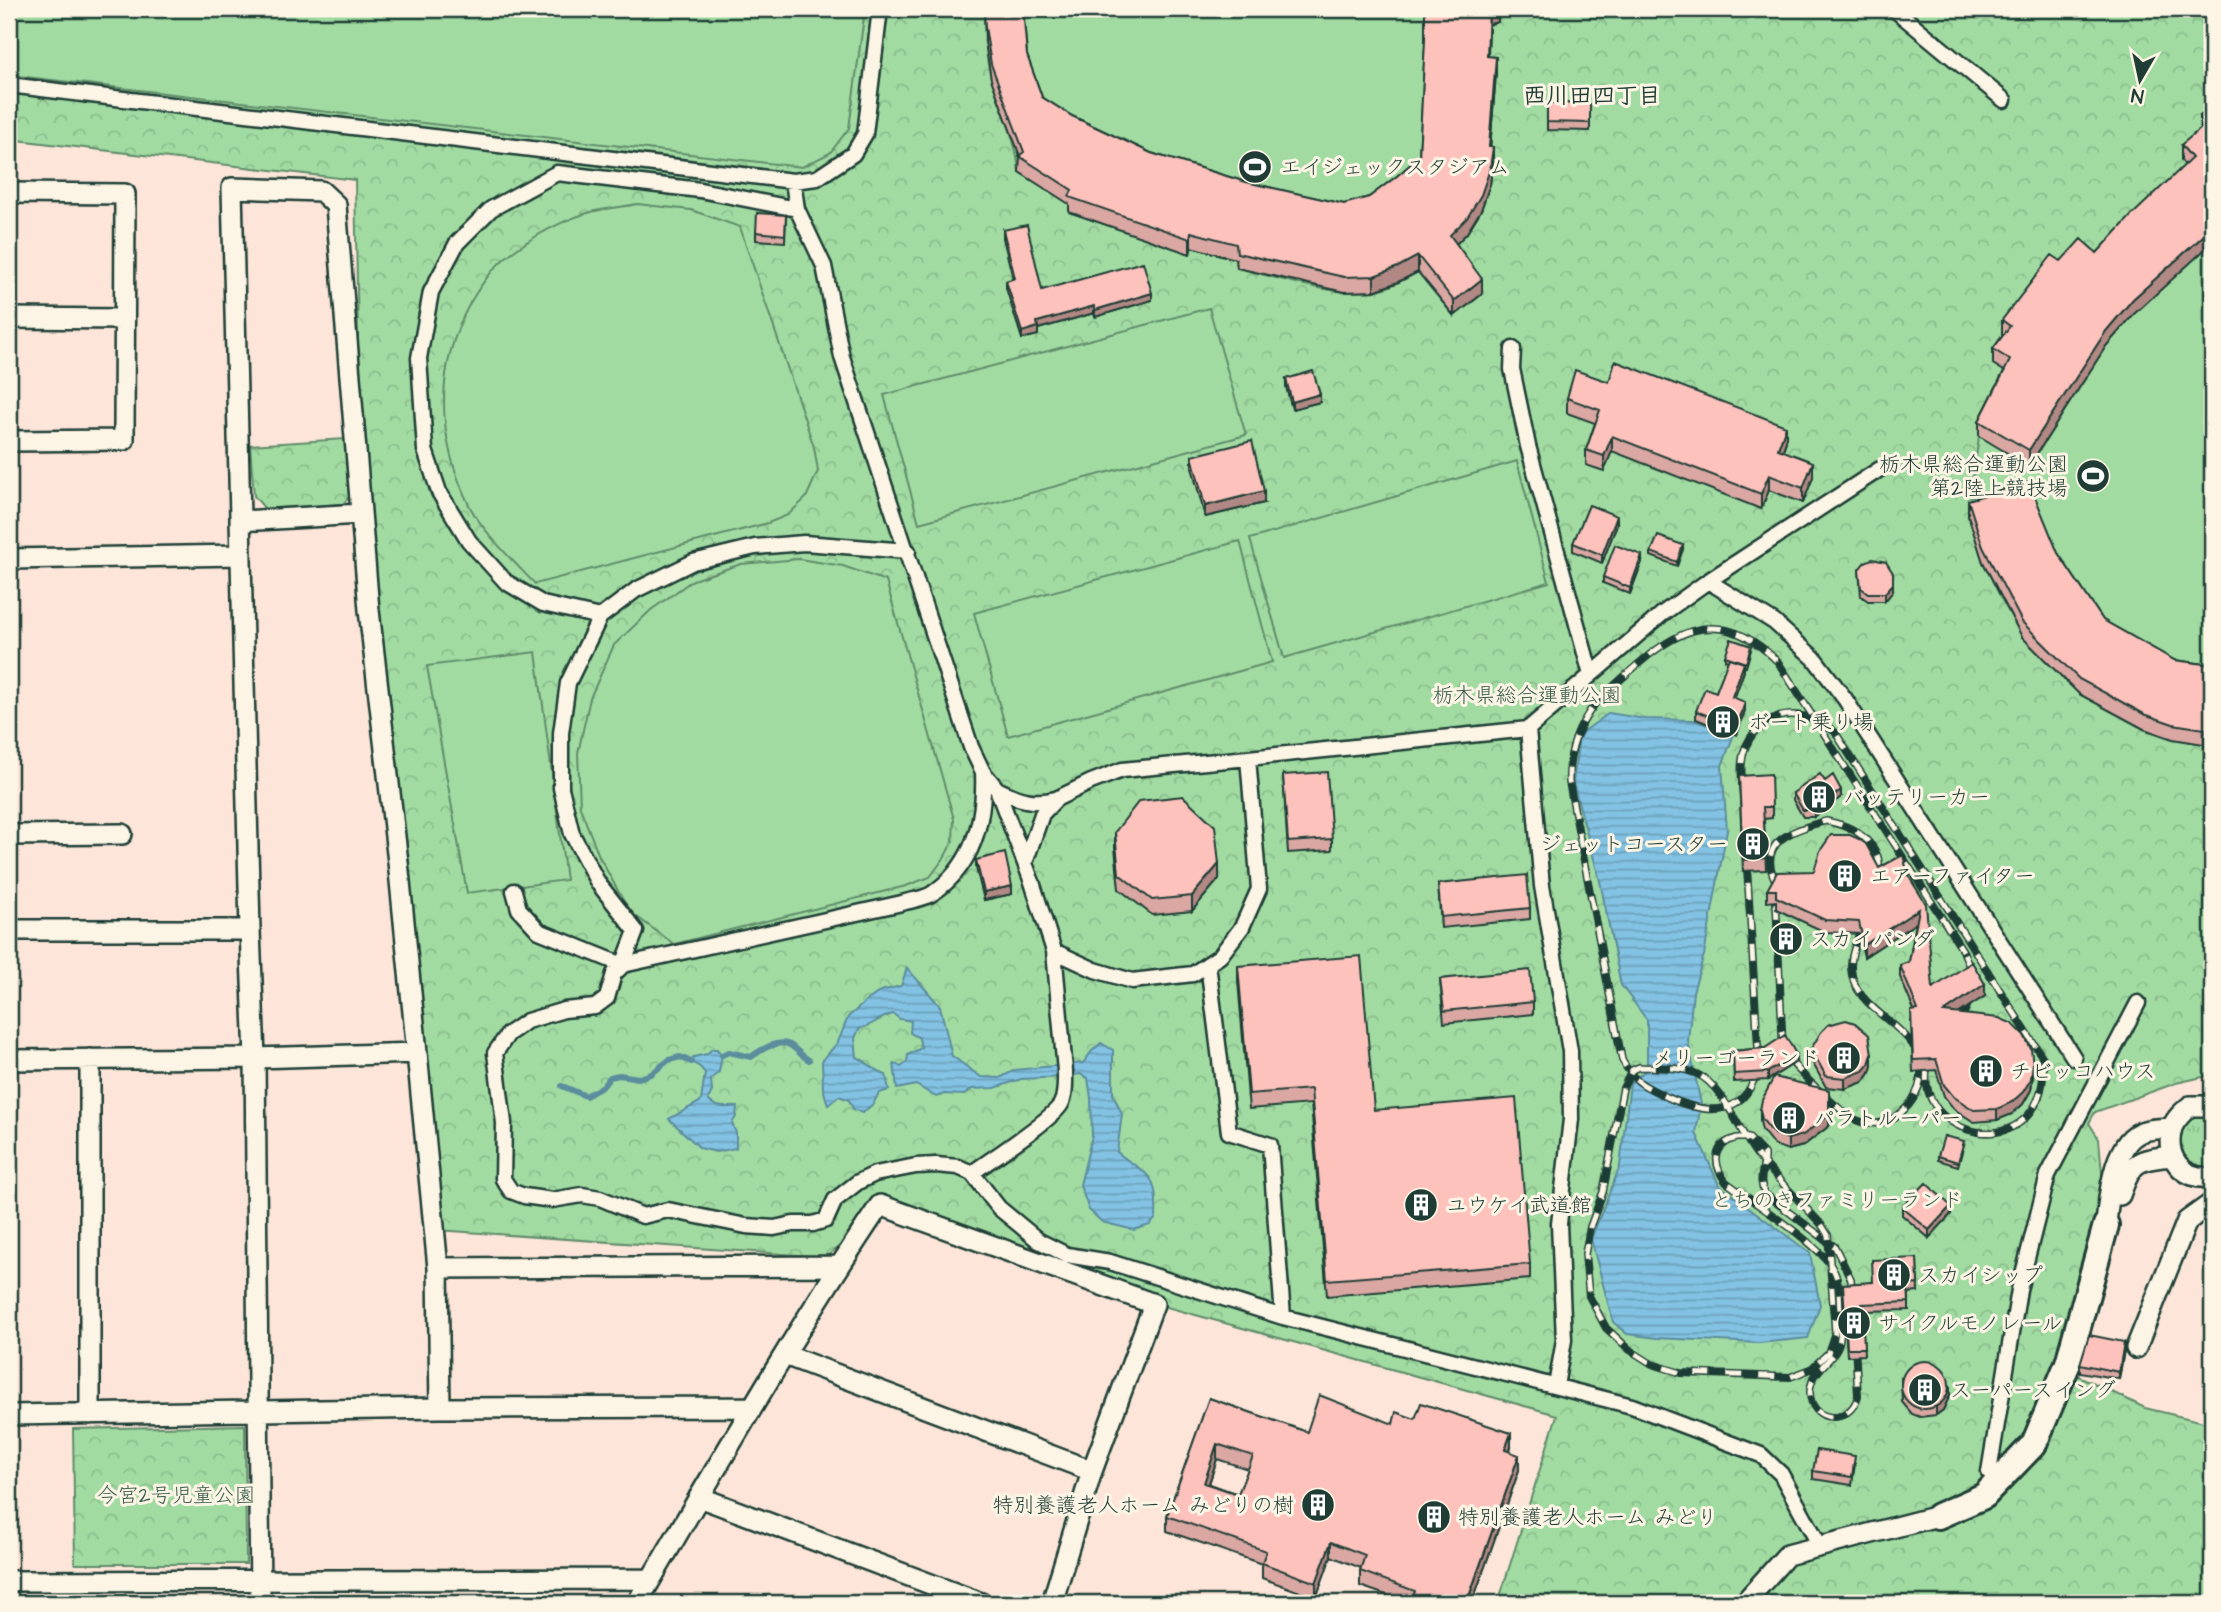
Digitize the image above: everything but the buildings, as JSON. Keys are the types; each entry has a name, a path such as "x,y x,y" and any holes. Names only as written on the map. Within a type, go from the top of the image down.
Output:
{"street":[{"path":"9,85 793,181 817,178 832,169 853,154 865,134 880,9"},
{"path":"1894,9 2004,100"},
{"path":"600,617 544,604 506,582 469,541 439,492 425,450 419,358 431,292 457,243 491,209 557,173 700,190 797,209"},
{"path":"793,181 797,209 824,266 842,357 971,747 983,772 996,789 1025,863 1054,951 1065,1071 1065,1087 1060,1105 1040,1124 972,1173"},
{"path":"260,1603 255,1058 232,188 321,191 336,205 360,514 438,1268 440,1408"},
{"path":"9,193 125,194 124,440 9,441"},
{"path":"9,318 124,319"},
{"path":"1513,349 1512,369 1528,446 1591,675"},
{"path":"996,789 1023,801 1041,803 1122,770 1528,729 1662,614 1880,469"},
{"path":"240,521 360,514"},
{"path":"908,551 804,543 755,547 693,562 636,590 600,617 568,683 561,733 561,788 572,834 598,883 636,931 623,965 614,974 607,998 595,1007 542,1015 527,1021 500,1043 495,1054 503,1110 502,1179 511,1191 552,1200 582,1195 600,1198 643,1216 668,1210 746,1226 774,1228 826,1220 835,1200 858,1182 874,1174 936,1165 958,1167 972,1173 999,1208 1040,1241 1067,1255 1110,1262 1283,1317 1632,1406 1761,1455 1781,1474 1820,1546"},
{"path":"9,559 241,555"},
{"path":"1709,581 1774,622 1814,658 1845,699 2074,1058"},
{"path":"1528,729 1542,886 1570,1051 1571,1119 1559,1224 1564,1340 1556,1386"},
{"path":"1054,951 1095,970 1132,981 1193,975 1220,956 1242,927 1259,889 1248,758"},
{"path":"514,891 519,909 539,931 623,965 931,895 953,876 971,852 978,831 984,792 983,772"},
{"path":"1025,863 1042,814 1056,799"},
{"path":"9,835 122,834"},
{"path":"9,930 250,930"},
{"path":"1209,964 1229,1132 1270,1145 1283,1317"},
{"path":"1989,1472 2019,1290 2048,1175 2138,1003"},
{"path":"9,1060 255,1058 417,1053"},
{"path":"90,1059 90,1414"},
{"path":"2209,1182 2185,1173 2171,1156 2172,1128 2190,1106 2212,1106"},
{"path":"2106,1225 2113,1174 2126,1143 2138,1133 2172,1128"},
{"path":"1744,1603 1787,1555 1938,1516 1984,1496 2034,1444 2068,1363 2106,1225 2128,1171 2136,1163 2171,1156"},
{"path":"2136,1348 2187,1221 2212,1203"},
{"path":"637,1603 838,1266 880,1205 1154,1304 1092,1471 1052,1603"},
{"path":"438,1268 838,1266"},
{"path":"785,1355 1092,1471"},
{"path":"9,1415 440,1408 752,1407"},
{"path":"699,1497 981,1603"},
{"path":"9,1581 651,1580"}],"green space":[{"name":"栃木県総合運動公園","path":"9,9 2212,9 2212,1072 2207,1076 2176,1083 2095,1112 2089,1123 2099,1139 2104,1197 2056,1365 2145,1408 2212,1424 2212,1603 1498,1603 1557,1415 1145,1301 887,1207 826,1257 437,1230 401,796 362,555 355,180 9,139"},
{"path":"9,9 865,9 849,128 830,153 802,167 9,75"},
{"name":"エイジェックスタジアム","path":"984,9 1497,9 1498,22 1489,25 1487,70 1496,72 1489,162 1493,162 1491,175 1479,210 1450,250 1482,294 1454,316 1418,272 1378,290 1357,292 1323,289 1237,268 1236,259 1192,247 1190,254 1069,212 1072,205 1019,172 1012,136 990,72"},
{"name":"栃木県総合運動公園 第2陸上競技場","path":"2212,123 2212,761 2204,761 2204,744 2173,739 2144,729 2079,694 2022,637 1983,562 1968,515 1979,436 2010,375 1993,364 2009,341 2097,268 2192,173 2181,160"},
{"path":"637,204 691,210 740,227 814,447 818,471 806,498 788,515 768,523 535,584 483,527 470,507 459,481 451,456 444,405 450,354 470,303 498,264 510,254 539,234 573,218 595,211"},
{"path":"1209,308 1246,435 919,523 884,395"},
{"path":"345,439 349,497 343,504 265,509 254,496 250,445"},
{"path":"1517,461 1549,582 1284,658 1250,539"},
{"path":"1240,541 1272,662 1008,736 974,613"},
{"path":"799,559 843,566 886,581 954,819 953,841 930,877 906,886 674,944 629,911 599,856 580,807 578,753 590,698 614,645 651,610 693,580 741,564"},
{"path":"536,652 566,880 467,893 427,666"},
{"path":"2212,1113 2212,1169 2199,1169 2183,1160 2177,1141 2183,1122 2197,1114"},
{"name":"今宮2号児童公園","path":"245,1425 246,1564 75,1564 73,1429"}],"water":[{"path":"1609,713 1645,719 1693,720 1734,734 1722,766 1727,830 1704,955 1693,992 1688,1041 1701,1104 1696,1133 1719,1185 1810,1253 1820,1305 1808,1338 1759,1343 1657,1338 1627,1334 1613,1322 1591,1239 1620,1166 1630,1083 1647,1069 1647,1020 1621,985 1600,881 1573,783 1579,735"},
{"path":"907,968 940,1006 952,1056 981,1077 1000,1078 1015,1070 1083,1063 1101,1043 1113,1050 1113,1094 1122,1114 1117,1152 1144,1172 1153,1183 1156,1218 1150,1225 1134,1230 1102,1222 1089,1210 1080,1185 1092,1136 1091,1098 1088,1078 1080,1074 1021,1079 995,1088 972,1089 964,1095 944,1094 936,1097 916,1085 897,1089 894,1063 901,1067 907,1062 908,1055 921,1048 919,1038 910,1033 911,1021 900,1019 893,1014 859,1029 855,1038 857,1057 886,1075 889,1090 879,1093 873,1104 862,1113 853,1109 849,1100 839,1096 828,1105 823,1088 822,1061 838,1042 848,1017 881,991 901,986"},
{"path":"712,1049 717,1049 722,1055 719,1072 711,1079 712,1091 708,1100 719,1106 737,1107 732,1123 736,1133 736,1148 716,1152 700,1148 669,1119 701,1101 705,1073 691,1062 694,1057 707,1054"}],"waterway":[{"path":"722,1055 729,1052 751,1057 780,1043 790,1045 809,1060"},
{"path":"562,1086 586,1096 603,1086 610,1077 619,1075 639,1078 651,1074 669,1060 680,1057 691,1062"}],"railway":[{"path":"1746,851 1759,1063 1754,1081 1746,1094 1725,1108 1698,1108 1667,1097 1636,1079 1622,1060 1569,782 1569,770 1576,739 1584,720 1597,701 1639,663 1682,635 1704,628 1727,630 1752,640 1778,662 1963,951"},
{"path":"1743,795 1742,758 1754,733 1763,724 1786,715 1799,716 1824,724 1835,732 2043,1058 2039,1095 2024,1119 2002,1131 1977,1132 1953,1123 1935,1106 1927,1081 1932,1051"},
{"path":"1826,821 1857,832 1872,846 1879,859 1877,890 1858,938 1851,968 1861,995 1905,1036 1920,1060 1919,1086 1913,1099 1905,1109 1882,1122 1869,1123 1849,1116 1805,1077 1783,1050 1775,880 1771,855 1782,838 1826,821"},
{"path":"1952,1027 1965,1010 1971,991 1970,971 1963,951"},
{"path":"1639,1067 1683,1070 1707,1080 1724,1100 1758,1156 1828,1235 1835,1332 1828,1353 1811,1369 1790,1377 1681,1373 1652,1364 1630,1350 1606,1328 1589,1296 1585,1254 1590,1227 1603,1192 1623,1088 1632,1070 1639,1067"},
{"path":"1737,1138 1749,1138 1764,1154 1761,1179 1765,1194 1835,1247 1851,1279 1858,1396 1854,1406 1839,1416 1823,1415 1816,1410 1810,1392 1814,1378 1832,1355 1840,1339 1839,1295 1835,1274 1826,1259 1800,1235 1726,1182 1718,1168 1717,1156 1723,1145 1737,1138"}],"place":[{"name":"エイジェックスタジアム","path":"1255,167"},
{"name":"栃木県総合運動公園 第2陸上競技場","path":"2093,476"},
{"name":"ボート乗り場","path":"1723,722"},
{"name":"バッテリーカー","path":"1819,797"},
{"name":"ジェットコースター","path":"1753,844"},
{"name":"エアーファイター","path":"1845,876"},
{"name":"スカイパンダ","path":"1786,939"},
{"name":"メリーゴーランド","path":"1844,1058"},
{"name":"チビッコハウス","path":"1986,1071"},
{"name":"パラトルーパー","path":"1789,1118"},
{"name":"ユウケイ武道館","path":"1421,1205"},
{"name":"スカイシップ","path":"1894,1275"},
{"name":"サイクルモノレール","path":"1854,1323"},
{"name":"スーパースイング","path":"1925,1390"},
{"name":"特別養護老人ホーム みどりの樹","path":"1318,1505"},
{"name":"特別養護老人ホーム みどり","path":"1434,1517"}],"district":[{"name":"西川田四丁目","path":"1592,96"}],"park label":[{"name":"とちのきファミリーランド","path":"1837,1200"}]}
